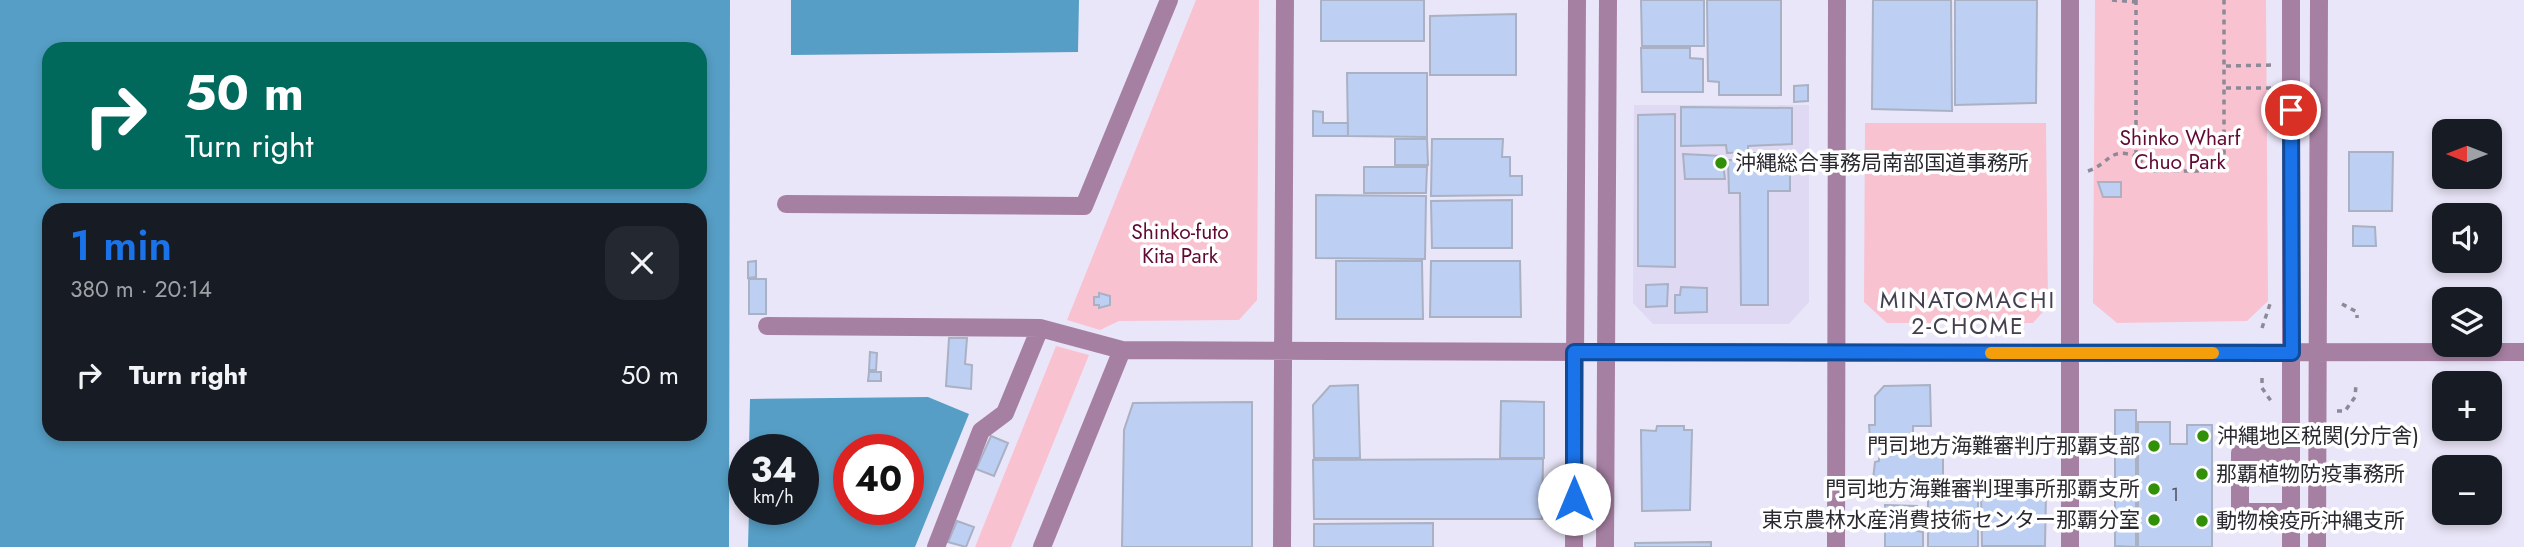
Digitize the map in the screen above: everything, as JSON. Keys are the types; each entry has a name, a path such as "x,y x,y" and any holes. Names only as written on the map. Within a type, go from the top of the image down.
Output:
{"street":[{"path":"786,204 1084,206 1169,0"},
{"path":"1282,547 1285,0"},
{"path":"1574,547 1577,0"},
{"path":"1605,547 1608,0"},
{"path":"1836,547 1837,0"},
{"path":"2070,0 2070,547"},
{"path":"2291,0 2291,547"},
{"path":"2317,547 2319,0"},
{"path":"767,326 1040,328 1122,350 2524,352"},
{"path":"936,547 981,431 1005,413 1040,328"},
{"path":"1042,547 1122,350"},
{"path":"2291,453 2240,453 2239,512 2291,512"}],"path":[{"path":"2112,0 2136,1 2136,156"},
{"path":"2088,171 2101,167 2110,155 2121,151 2136,156 2151,171 2214,171 2226,147 2224,0"},
{"path":"2226,66 2273,65"},
{"path":"2226,88 2273,88"},
{"path":"2262,328 2270,304 2280,303"},
{"path":"2342,304 2357,312 2357,318"},
{"path":"2262,378 2262,388 2271,396 2271,411"},
{"path":"2337,411 2345,411 2355,397 2356,385"}],"shaded area":[{"name":"沖縄総合事務局南部国道事務所","path":"1634,105 1809,105 1809,302 1789,324 1653,324 1633,303"}],"green space":[{"name":"Shinko-futo Kita Park","path":"1196,0 1259,0 1257,300 1239,320 1119,321 1100,330 1067,320"},
{"name":"Shinko Wharf Chuo Park","path":"2095,0 2266,0 2268,301 2247,321 2117,323 2093,303"},
{"path":"1865,123 2046,123 2048,306 2033,323 1887,323 1864,302"},
{"path":"1056,346 1089,355 1011,547 975,547"}],"water":[{"path":"0,0 730,0 729,547 0,547"},
{"path":"791,0 1079,0 1078,52 791,55"},
{"path":"928,397 969,414 924,525 924,434 833,434 833,525 924,525 915,547 748,547 749,525 819,525 819,434 749,434 750,399"}],"building":[{"path":"1321,0 1424,0 1424,41 1321,41"},
{"path":"1641,0 1704,0 1704,46 1642,46"},
{"path":"1707,0 1781,0 1781,95 1719,95 1719,82 1708,81"},
{"path":"1873,0 1951,0 1952,111 1872,109"},
{"path":"1955,0 2037,0 2036,103 1955,105"},
{"path":"1516,14 1516,75 1430,75 1430,16"},
{"path":"1641,48 1690,48 1690,58 1703,59 1703,92 1642,92"},
{"path":"1347,73 1427,73 1427,137 1348,136"},
{"path":"1808,85 1808,101 1794,102 1794,86"},
{"path":"1681,107 1792,108 1792,144 1748,146 1748,152 1727,153 1726,145 1681,146"},
{"path":"1313,111 1323,112 1323,123 1348,123 1348,136 1313,136"},
{"path":"1675,114 1675,267 1638,266 1638,115"},
{"path":"1395,139 1427,139 1428,165 1395,165"},
{"path":"1432,139 1503,139 1502,157 1510,157 1510,176 1522,176 1522,195 1431,196"},
{"path":"2349,152 2393,152 2392,211 2349,211"},
{"path":"1752,153 1790,153 1790,191 1768,191 1768,305 1741,305 1740,193 1729,193 1728,160 1746,160"},
{"path":"1683,154 1722,156 1725,179 1685,179"},
{"path":"1364,167 1427,167 1426,193 1364,193"},
{"path":"2098,182 2121,182 2121,197 2103,197"},
{"path":"1316,195 1426,196 1425,259 1316,258"},
{"path":"1512,200 1512,248 1432,248 1431,201"},
{"path":"2353,226 2375,227 2376,246 2353,246"},
{"path":"756,261 756,277 748,278 748,262"},
{"path":"1336,261 1422,261 1423,319 1336,319"},
{"path":"1431,261 1520,261 1521,317 1430,317"},
{"path":"749,279 766,279 766,314 749,314"},
{"path":"1668,284 1667,306 1646,307 1646,285"},
{"path":"1681,287 1707,288 1707,312 1675,313 1675,295 1680,295"},
{"path":"1099,293 1110,296 1110,305 1099,308 1099,305 1094,305 1094,297 1099,297"},
{"path":"949,338 967,338 965,364 972,365 971,389 946,386"},
{"path":"870,352 877,353 876,370 869,370"},
{"path":"869,372 881,372 881,381 868,381"},
{"path":"1358,385 1360,458 1314,458 1313,405 1330,386"},
{"path":"1930,385 1931,426 1913,426 1913,454 1943,454 1943,486 1872,488 1875,462 1879,461 1879,439 1870,439 1869,425 1875,425 1875,396 1884,386"},
{"path":"1501,401 1544,402 1544,458 1500,458"},
{"path":"1252,402 1252,547 1122,547 1124,430 1133,403"},
{"path":"2115,410 2136,410 2136,547 2115,546"},
{"path":"2138,422 2170,422 2170,444 2187,444 2187,425 2212,425 2212,547 2138,547"},
{"path":"1657,426 1684,426 1684,430 1692,430 1690,510 1642,511 1641,430 1656,431"},
{"path":"991,436 1008,443 994,476 976,469"},
{"path":"1543,459 1542,519 1314,519 1313,460"},
{"path":"1981,492 2046,493 2045,546 1982,546"},
{"path":"1928,494 1978,494 1978,547 1928,547"},
{"path":"1885,505 1917,506 1917,531 1923,532 1923,547 1885,547"},
{"path":"957,521 974,527 966,547 948,542"},
{"path":"1433,523 1433,547 1314,547 1314,524"},
{"path":"1711,542 1711,547 1635,547 1635,543"}],"slow traffic":[{"path":"1991,353 2213,353"}],"place":[{"name":"沖縄総合事務局南部国道事務所","path":"1721,163"},
{"name":"沖縄地区税関(分庁舎)","path":"2203,436"},
{"name":"門司地方海難審判庁那覇支部","path":"2154,446"},
{"name":"那覇植物防疫事務所","path":"2202,474"},
{"name":"門司地方海難審判理事所那覇支所","path":"2154,489"},
{"name":"東京農林水産消費技術センター那覇分室","path":"2154,520"},
{"name":"動物検疫所沖縄支所","path":"2202,521"}],"district":[{"name":"MINATOMACHI 2-CHOME","path":"1968,313"}],"route":[{"path":"1574,499 1574,352 2292,353 2291,110"}]}
